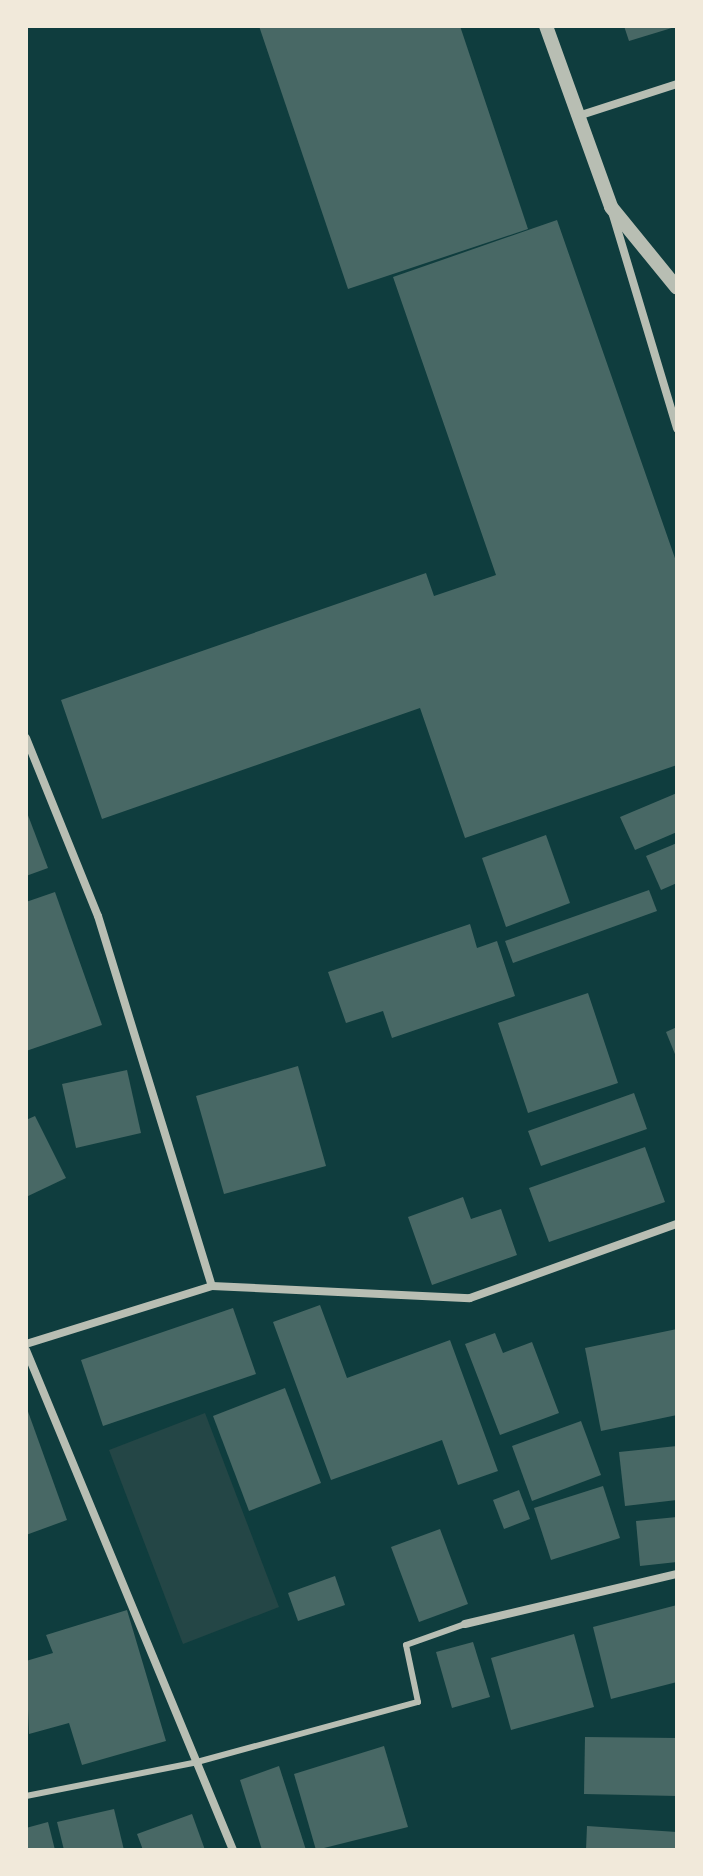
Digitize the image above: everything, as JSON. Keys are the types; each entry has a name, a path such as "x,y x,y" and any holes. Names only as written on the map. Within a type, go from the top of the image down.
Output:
{"street":[{"path":"546,26 611,207 677,429"},
{"path":"578,116 677,84"},
{"path":"611,207 677,288"},
{"path":"26,738 98,916 212,1286"},
{"path":"26,1344 212,1286 470,1298 677,1224"},
{"path":"26,1350 233,1850"},
{"path":"465,1624 677,1574"}],"lane":[{"path":"26,1796 197,1762 418,1702 406,1645 465,1624"}],"shaded area":[{"path":"205,1413 279,1607 183,1644 109,1450"}],"building":[{"path":"259,26 460,26 528,229 348,289"},
{"path":"624,26 675,26 675,27 629,41"},
{"path":"557,220 677,564 677,765 465,838 420,708 102,819 61,700 426,573 434,596 496,575 393,277"},
{"path":"677,793 677,832 635,850 620,817"},
{"path":"26,810 48,868 26,876"},
{"path":"546,835 570,903 506,927 482,858"},
{"path":"677,843 677,883 661,890 646,856"},
{"path":"649,890 657,911 513,963 505,941"},
{"path":"55,892 102,1025 26,1051 26,902"},
{"path":"470,924 477,948 497,941 515,996 392,1038 383,1011 346,1023 328,972"},
{"path":"588,993 618,1083 528,1113 498,1023"},
{"path":"677,1027 677,1059 666,1032"},
{"path":"298,1066 326,1166 224,1194 196,1096"},
{"path":"127,1070 141,1133 76,1148 62,1084"},
{"path":"634,1093 647,1129 541,1166 528,1131"},
{"path":"35,1116 66,1178 26,1197 26,1120"},
{"path":"645,1147 665,1202 549,1242 529,1188"},
{"path":"463,1197 471,1219 501,1209 517,1255 432,1285 408,1217"},
{"path":"320,1305 347,1378 450,1340 498,1471 458,1485 442,1440 331,1480 273,1322"},
{"path":"233,1308 256,1374 103,1426 81,1360"},
{"path":"677,1329 677,1415 601,1431 585,1348"},
{"path":"495,1333 503,1353 532,1342 559,1413 500,1435 465,1344"},
{"path":"285,1388 321,1483 249,1511 213,1416"},
{"path":"26,1406 67,1520 26,1535"},
{"path":"581,1421 601,1475 532,1501 512,1446"},
{"path":"677,1446 677,1500 625,1506 619,1452"},
{"path":"603,1486 620,1538 551,1560 534,1508"},
{"path":"519,1490 530,1519 504,1529 493,1500"},
{"path":"677,1517 677,1562 640,1566 636,1521"},
{"path":"440,1529 468,1604 419,1622 391,1547"},
{"path":"335,1576 345,1605 298,1621 288,1593"},
{"path":"677,1605 677,1682 611,1699 593,1627"},
{"path":"127,1610 166,1741 82,1765 69,1723 29,1734 26,1661 53,1653 46,1635"},
{"path":"574,1634 594,1707 511,1730 491,1658"},
{"path":"473,1642 490,1697 452,1708 436,1652"},
{"path":"585,1737 677,1738 677,1796 584,1794"},
{"path":"384,1746 408,1827 316,1850 294,1774"},
{"path":"279,1766 306,1850 262,1850 240,1780"},
{"path":"114,1809 124,1850 64,1850 57,1822"},
{"path":"192,1814 205,1850 143,1850 137,1834"},
{"path":"48,1822 55,1850 26,1850 26,1828"},
{"path":"587,1826 677,1832 677,1850 586,1850"}]}
